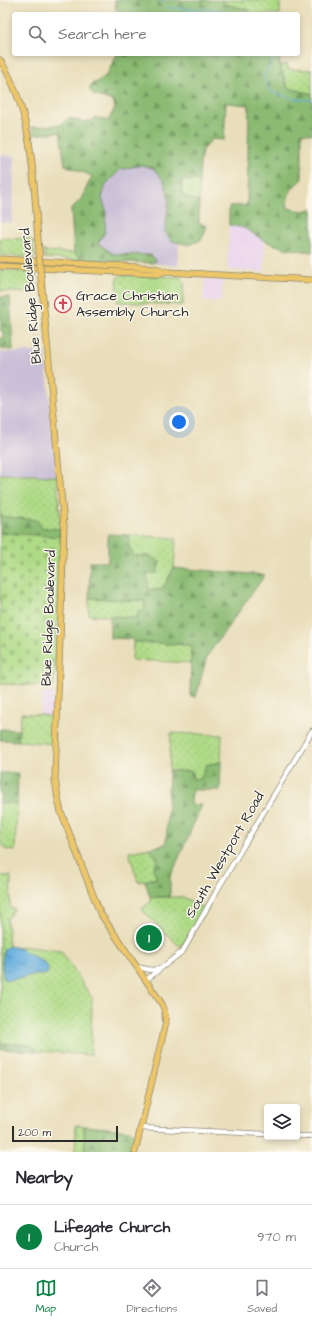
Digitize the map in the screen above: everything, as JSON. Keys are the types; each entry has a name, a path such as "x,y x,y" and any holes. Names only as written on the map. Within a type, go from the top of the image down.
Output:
{"main road":[{"name":"Blue Ridge Boulevard","path":"0,60 14,85 26,124 36,207 64,526 55,779 58,799 61,812 100,913 162,1004 166,1022 135,1152"},
{"path":"0,259 155,268 168,272 312,280"},
{"path":"0,266 158,274 168,272"}],"street":[{"name":"South Westport Road","path":"146,980 183,951 216,892 312,732"},
{"path":"137,967 151,970 160,969"},
{"path":"140,1128 264,1134"},
{"path":"300,1136 312,1136"}],"shaded area":[{"path":"0,155 15,156 12,223 0,222"},
{"path":"141,165 153,168 164,181 169,199 165,232 172,241 179,242 178,266 152,263 156,260 151,255 113,254 98,243 105,232 106,210 102,198 105,184 120,170"},
{"path":"229,225 244,228 265,241 264,272 230,270 227,268"},
{"path":"205,279 223,280 221,302 203,301"},
{"path":"0,352 45,352 57,476 0,474"},
{"path":"42,693 54,693 53,716 40,715"}],"green space":[{"path":"115,0 223,0 224,4 249,10 251,12 118,12"},
{"path":"223,0 280,0 280,12 251,12 249,10 224,4"},
{"path":"116,56 277,56 288,88 312,94 312,134 302,133 302,179 290,192 287,204 288,208 303,211 312,209 312,252 284,248 265,241 244,228 229,225 229,206 247,205 249,105 226,103 224,140 212,139 202,150 199,180 182,180 182,195 199,202 199,223 207,226 202,239 190,245 172,241 165,232 169,199 164,181 153,168 141,165 120,170 106,184 102,198 106,210 105,232 98,243 113,254 151,255 156,261 152,263 82,260 74,253 71,209 81,199 92,176 65,165 60,132 33,135 32,127 60,125 69,118 85,122 93,120 95,117 108,121 115,108 113,101 94,95 90,91 90,86 93,83 96,83 106,76"},
{"path":"277,56 280,56 280,65 288,65 288,69 312,70 312,94 288,88"},
{"path":"182,180 199,180 199,202 182,195"},
{"path":"0,238 30,239 33,242 35,258 0,255"},
{"path":"43,251 74,253 81,260 45,258"},
{"path":"0,270 36,272 37,289 35,292 30,293 0,291"},
{"path":"122,275 181,277 184,282 183,305 118,302 117,278"},
{"path":"0,297 10,297 13,350 0,349 0,338 5,336 0,329"},
{"path":"0,474 57,476 61,529 41,528 0,516"},
{"path":"0,516 37,520 42,528 61,529 61,537 0,533"},
{"path":"0,533 64,537 54,686 0,684"},
{"path":"108,534 130,535 128,546 134,556 150,556 160,562 157,573 147,574 149,590 162,590 174,568 265,575 207,656 196,697 190,696 191,645 133,642 132,639 110,638 110,616 137,618 138,611 145,611 145,601 89,598 90,562 108,562"},
{"path":"130,535 176,539 174,568 162,590 148,590 147,574 157,572 150,556 134,556 128,546"},
{"path":"89,598 145,601 145,611 137,618 89,615"},
{"path":"133,642 191,645 191,663 132,660"},
{"path":"21,713 53,716 53,744 18,741"},
{"path":"0,729 19,730 18,741 0,740"},
{"path":"171,733 222,735 221,762 206,765 201,779 193,779 169,771"},
{"path":"221,762 220,790 192,790 191,805 202,805 170,878 170,897 150,897 145,881 157,878 153,869 158,858 152,853 150,848 166,844 169,771 192,771 193,779 201,779 206,765"},
{"path":"0,773 18,773 17,804 0,803"},
{"path":"0,803 17,804 15,851 7,850 0,842"},
{"path":"150,848 152,853 158,858 157,878 138,882 129,852"},
{"path":"0,876 11,876 10,908 15,909 7,919 9,946 4,949 3,976 23,978 30,975 39,975 45,963 19,948 22,946 61,951 92,998 91,1055 37,1051 32,1045 3,1043 0,1039"},
{"path":"150,897 183,897 204,908 184,944 179,946 141,909 151,902"},
{"path":"0,1039 3,1043 32,1045 37,1051 0,1049"},
{"path":"76,1125 84,1126 85,1152 75,1152"},
{"path":"84,1126 130,1130 135,1136 131,1152 85,1152"}],"water":[{"path":"9,946 19,948 45,963 48,968 47,974 30,975 23,978 8,980 5,979 2,968 3,956 4,949"}],"waterway":[{"path":"160,0 169,8 213,9 226,12"},
{"path":"272,56 273,60 263,77 271,92 294,99 312,100"}],"place":[{"name":"Grace Christian Assembly Church","path":"63,304"},
{"name":"Lifegate Church","path":"149,938"}]}
